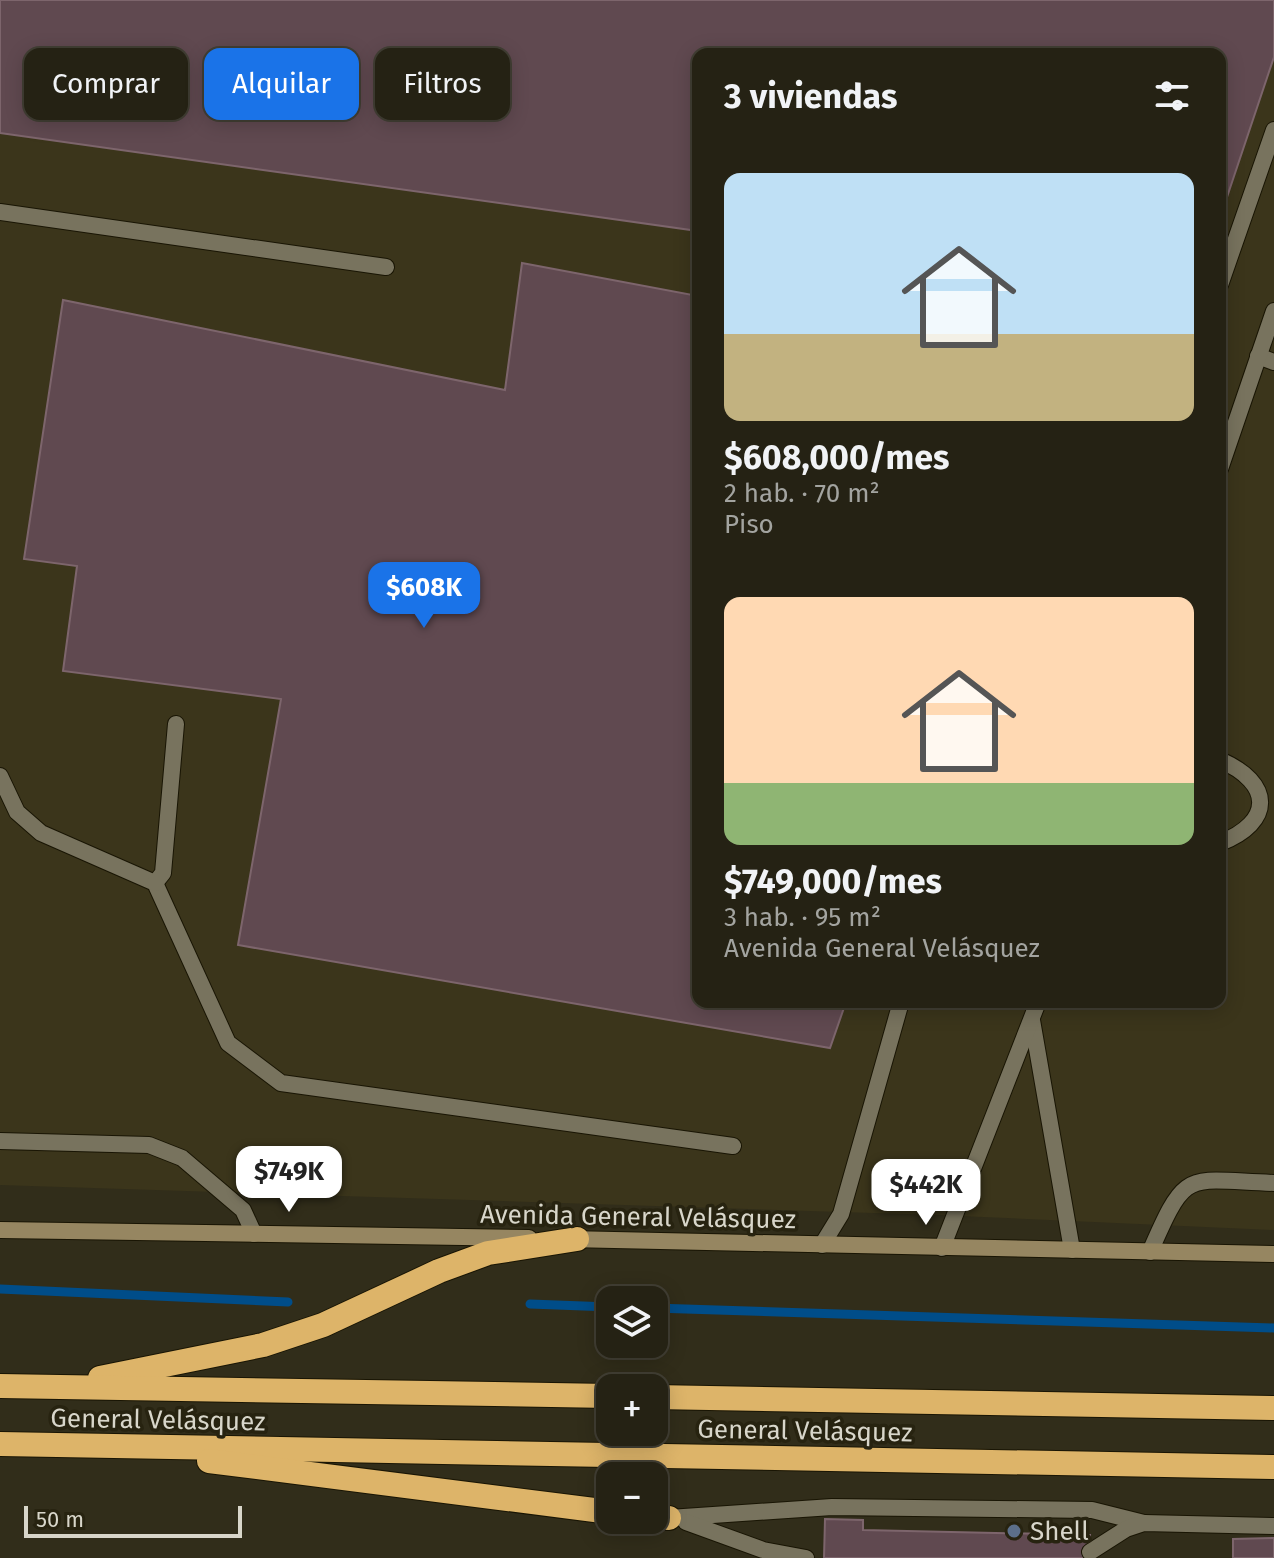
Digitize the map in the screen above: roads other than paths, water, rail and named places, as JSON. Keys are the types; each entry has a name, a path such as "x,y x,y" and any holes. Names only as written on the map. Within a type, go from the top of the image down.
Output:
{"highway":[{"path":"54,1386 263,1345 323,1325 439,1271 488,1253 577,1239"},
{"name":"General Velásquez","path":"0,1386 596,1396"},
{"name":"General Velásquez","path":"668,1397 1274,1408"},
{"name":"General Velásquez","path":"0,1444 1274,1467"},
{"path":"144,1448 270,1471 596,1510"}],"main road":[{"name":"Avenida General Velásquez","path":"0,1230 1274,1254"}],"lane":[{"path":"1226,268 1274,130"},
{"path":"0,212 386,267"},
{"path":"1226,455 1266,359 1274,311"},
{"path":"155,883 163,873 176,724"},
{"path":"1226,763 1242,770 1258,785 1268,802 1254,821 1226,839"},
{"path":"0,776 17,812 41,833 155,883 228,1043 281,1083 733,1146"},
{"path":"822,1245 841,1214 899,1008"},
{"path":"942,1248 1036,1008"},
{"path":"1032,1019 1072,1250"},
{"path":"0,1141 149,1145 182,1158 243,1210 254,1234"},
{"path":"1150,1252 1172,1201 1183,1187 1198,1180 1274,1183"},
{"path":"668,1518 832,1507 1092,1510 1144,1523 1274,1526"},
{"path":"668,1520 763,1550 806,1558"},
{"path":"1090,1552 1126,1529 1144,1523"}],"waterway":[{"path":"0,1289 288,1302"},
{"path":"530,1304 596,1306"},
{"path":"668,1308 1274,1328"}],"place":[{"name":"Shell","path":"1014,1531"}]}
